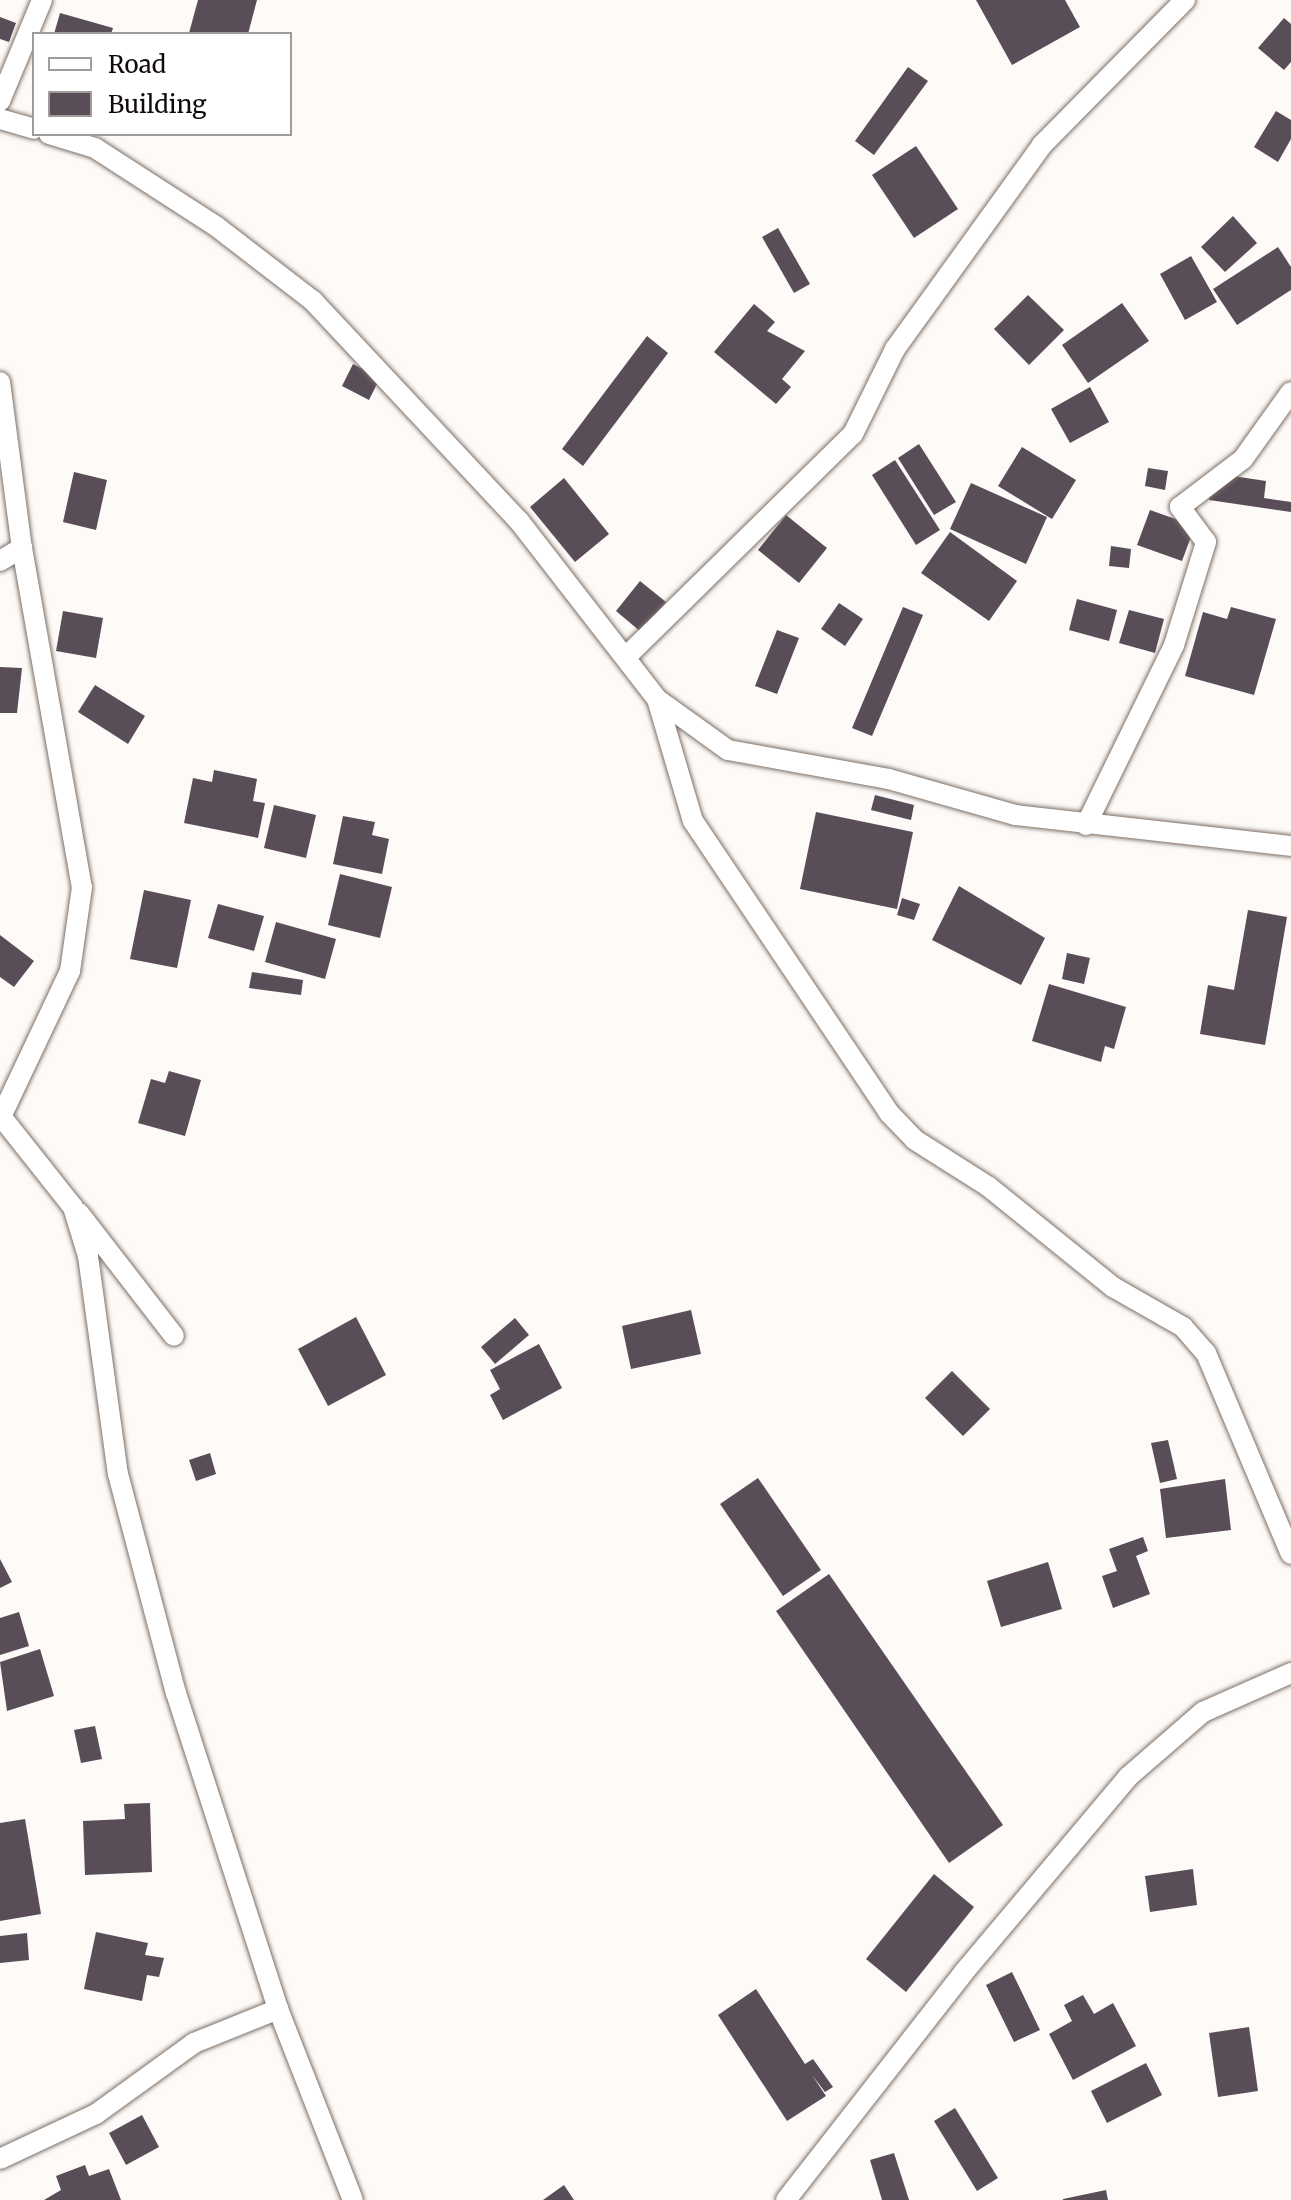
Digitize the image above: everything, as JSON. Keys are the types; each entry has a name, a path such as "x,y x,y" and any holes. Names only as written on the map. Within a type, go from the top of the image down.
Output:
{"street":[{"path":"0,101 42,0"},
{"path":"628,655 853,434 895,349 1032,157 1185,0"},
{"path":"0,119 32,128"},
{"path":"56,136 95,148 217,227 313,301 519,521 628,655 657,699 693,821 889,1113 915,1140 989,1187 1102,1280 1183,1327 1206,1353 1291,1554"},
{"path":"0,382 22,548 82,887 70,971 1,1116 73,1207 118,1256 174,1336"},
{"path":"1086,825 1174,645 1206,542 1180,507 1243,459 1291,392"},
{"path":"0,561 22,548"},
{"path":"657,699 728,750 889,779 1015,815 1291,846"},
{"path":"73,1207 88,1256 118,1474 176,1693 278,2009 353,2200"},
{"path":"786,2200 964,1972 1128,1777 1203,1712 1291,1673"},
{"path":"0,2159 96,2114 194,2043 278,2009"}],"building":[{"path":"198,0 257,0 249,32 189,32"},
{"path":"976,0 1065,0 1080,27 1012,65"},
{"path":"60,13 113,28 112,32 55,32"},
{"path":"0,17 16,23 9,42 0,39"},
{"path":"1284,18 1291,24 1291,62 1284,70 1258,48"},
{"path":"908,67 928,81 874,155 855,141"},
{"path":"1276,111 1291,120 1291,139 1278,162 1254,147"},
{"path":"916,146 958,209 914,238 872,175"},
{"path":"1233,216 1257,243 1225,272 1201,247"},
{"path":"778,228 810,284 794,293 762,237"},
{"path":"1278,247 1291,267 1291,290 1237,325 1213,289"},
{"path":"1191,256 1217,302 1185,320 1160,274"},
{"path":"1028,295 1064,330 1029,365 994,329"},
{"path":"1122,303 1149,341 1088,383 1062,345"},
{"path":"754,304 775,322 767,331 805,351 782,379 791,387 776,404 714,352"},
{"path":"647,336 668,353 583,466 562,449"},
{"path":"353,364 380,378 369,400 342,386"},
{"path":"1090,387 1109,422 1070,443 1051,409"},
{"path":"919,444 956,502 934,515 898,458"},
{"path":"1022,447 1076,480 1052,519 998,486"},
{"path":"895,460 940,530 916,545 872,475"},
{"path":"1148,468 1168,471 1165,490 1145,486"},
{"path":"74,472 107,480 96,530 63,522"},
{"path":"1213,473 1266,481 1264,498 1291,502 1291,512 1209,500"},
{"path":"564,478 609,534 575,562 530,507"},
{"path":"971,483 1047,517 1026,564 950,529"},
{"path":"1150,510 1195,526 1182,561 1137,545"},
{"path":"786,515 827,548 799,583 758,550"},
{"path":"950,532 1017,581 989,621 921,573"},
{"path":"1111,546 1131,549 1129,568 1109,566"},
{"path":"640,581 666,602 641,632 616,611"},
{"path":"1077,599 1117,610 1109,641 1069,630"},
{"path":"839,603 863,619 845,646 821,629"},
{"path":"903,607 923,615 872,736 852,728"},
{"path":"1231,607 1276,619 1254,695 1185,676 1203,612 1227,619"},
{"path":"1129,610 1164,619 1155,653 1119,643"},
{"path":"63,611 103,618 96,658 56,651"},
{"path":"777,630 799,638 777,694 755,686"},
{"path":"0,667 22,668 17,713 0,713"},
{"path":"95,685 145,716 128,744 78,712"},
{"path":"214,770 257,779 253,801 265,803 258,838 184,823 193,778 212,782"},
{"path":"875,795 914,805 911,820 871,810"},
{"path":"274,805 316,815 306,858 264,848"},
{"path":"816,812 913,832 897,909 800,889"},
{"path":"343,816 375,822 372,835 389,839 382,874 333,864"},
{"path":"340,874 392,887 380,938 328,925"},
{"path":"959,886 1045,938 1021,985 932,940"},
{"path":"144,890 191,900 177,968 130,959"},
{"path":"902,898 920,904 914,920 897,915"},
{"path":"218,904 264,916 254,951 208,938"},
{"path":"1248,910 1287,917 1265,1045 1200,1034 1208,985 1234,990"},
{"path":"276,922 336,939 325,979 265,962"},
{"path":"0,935 34,961 14,987 0,977"},
{"path":"1067,953 1090,958 1084,984 1062,979"},
{"path":"252,972 303,980 301,995 249,988"},
{"path":"1049,984 1126,1007 1114,1049 1105,1046 1101,1062 1032,1041"},
{"path":"169,1071 201,1080 185,1136 138,1123 151,1079 165,1083"},
{"path":"691,1310 701,1354 631,1369 622,1326"},
{"path":"356,1317 386,1375 328,1406 298,1349"},
{"path":"515,1318 529,1335 495,1364 481,1347"},
{"path":"539,1344 562,1388 503,1420 490,1395 500,1389 490,1370"},
{"path":"952,1371 990,1409 963,1436 925,1398"},
{"path":"1168,1440 1177,1479 1160,1483 1151,1443"},
{"path":"210,1453 216,1474 196,1481 189,1460"},
{"path":"758,1478 821,1570 783,1596 720,1504"},
{"path":"1225,1479 1231,1530 1166,1538 1160,1489"},
{"path":"1143,1537 1148,1551 1136,1556 1150,1594 1113,1608 1102,1576 1117,1571 1109,1549"},
{"path":"0,1559 12,1582 0,1588"},
{"path":"1048,1562 1062,1609 1001,1627 987,1581"},
{"path":"829,1574 1003,1825 949,1863 776,1611"},
{"path":"19,1612 29,1646 0,1655 0,1618"},
{"path":"40,1649 54,1696 7,1711 0,1662"},
{"path":"95,1726 102,1759 81,1763 74,1730"},
{"path":"150,1803 152,1872 85,1875 83,1821 125,1819 124,1804"},
{"path":"25,1819 41,1914 0,1921 0,1823"},
{"path":"1193,1869 1197,1905 1150,1912 1145,1876"},
{"path":"934,1874 974,1907 906,1992 866,1959"},
{"path":"96,1932 148,1943 145,1955 164,1958 159,1977 147,1975 142,2001 84,1989"},
{"path":"27,1933 29,1960 0,1963 0,1936"},
{"path":"1012,1972 1040,2030 1014,2042 986,1985"},
{"path":"756,1989 805,2064 813,2059 833,2087 825,2092 812,2075 826,2096 787,2121 718,2015"},
{"path":"1083,1995 1094,2014 1113,2003 1136,2046 1073,2080 1049,2034 1072,2021 1064,2005"},
{"path":"1249,2027 1258,2091 1218,2097 1209,2033"},
{"path":"1146,2063 1162,2095 1107,2123 1091,2091"},
{"path":"955,2108 998,2178 977,2191 934,2121"},
{"path":"142,2115 159,2147 126,2165 109,2133"},
{"path":"894,2153 909,2200 882,2200 870,2160"},
{"path":"85,2165 89,2176 109,2169 121,2200 44,2200 61,2190 56,2176"},
{"path":"564,2185 574,2200 543,2200"},
{"path":"1106,2190 1108,2200 1063,2200 1063,2199"}]}
